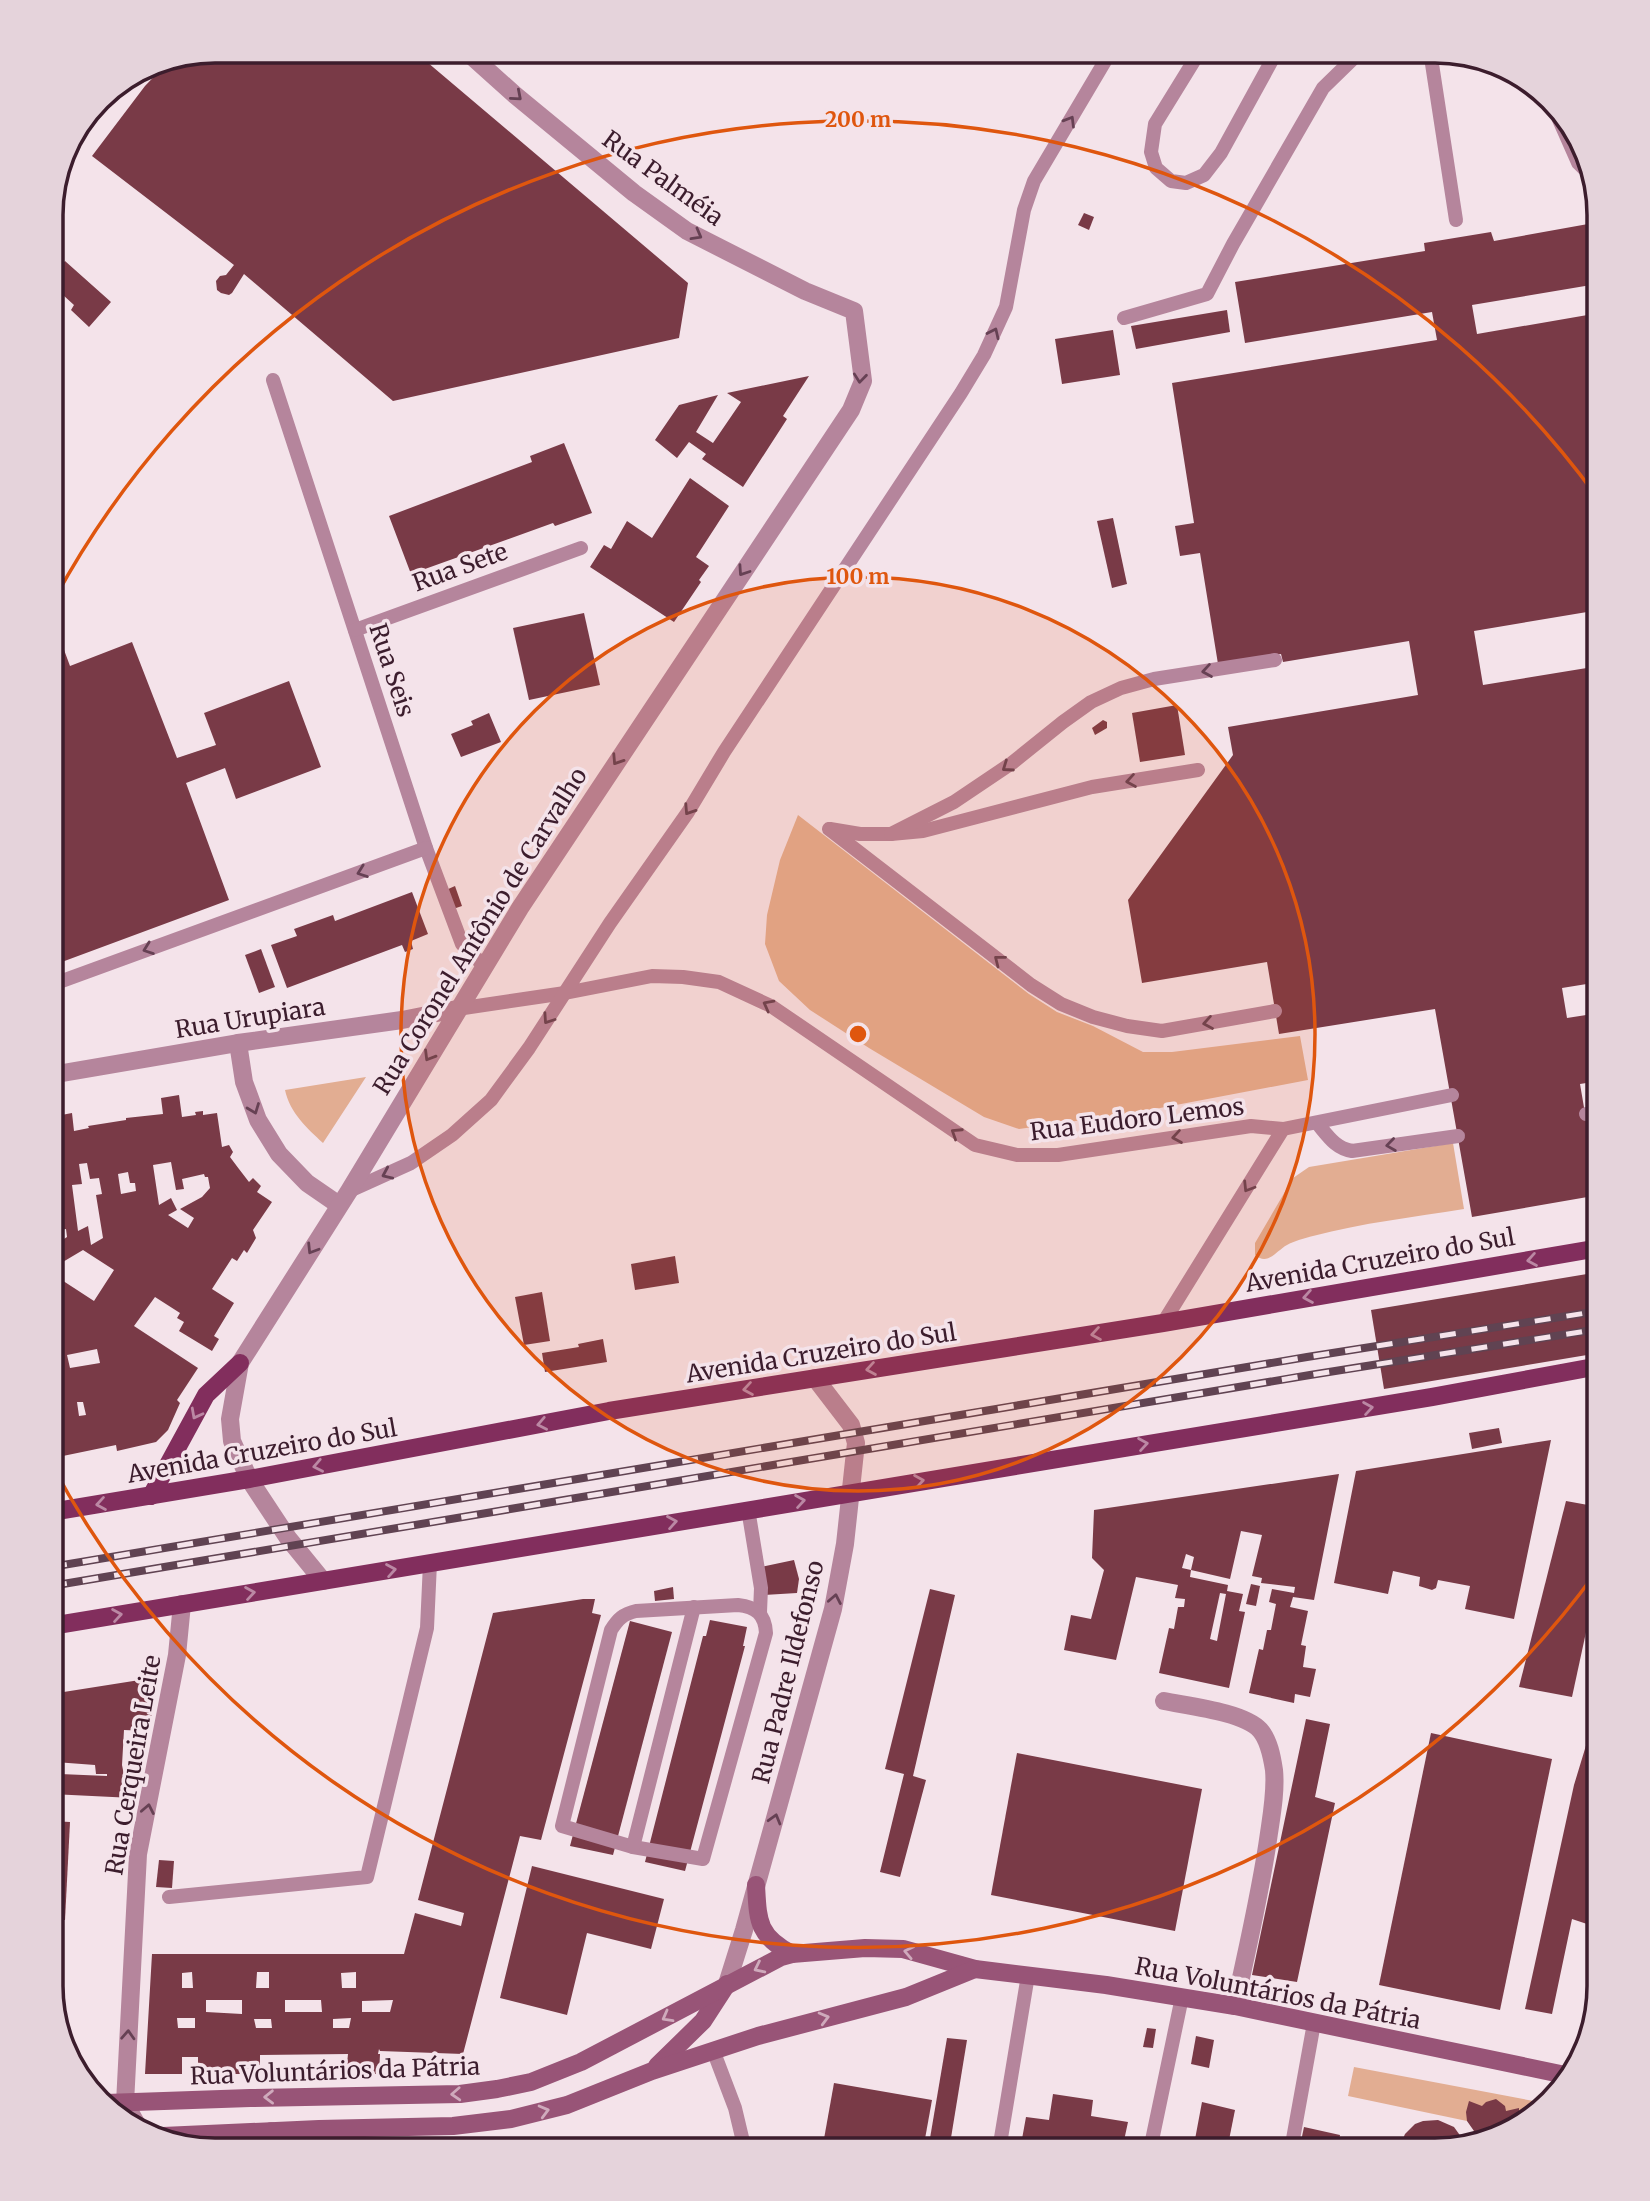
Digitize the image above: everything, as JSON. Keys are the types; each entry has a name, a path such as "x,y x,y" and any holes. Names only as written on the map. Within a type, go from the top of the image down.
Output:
{"main road":[{"name":"Avenida Cruzeiro do Sul","path":"63,1511 609,1411 1163,1323 1587,1250"},
{"path":"151,1496 206,1395 240,1363"},
{"path":"63,1624 1432,1397 1587,1368"},
{"path":"756,1885 762,1930 770,1940 792,1954"},
{"name":"Rua Voluntários da Pátria","path":"118,2103 460,2094 498,2090 530,2082 581,2062 781,1957 865,1948 903,1949 975,1969 1235,2006 1558,2074"},
{"name":"Rua Voluntários da Pátria","path":"186,2135 485,2124 566,2105 713,2050 906,1997 975,1969"},
{"path":"652,2071 691,2035 727,1984"}],"street":[{"name":"Rua Palméia","path":"479,63 623,184 687,231 805,290 854,311"},
{"name":"Rua Coronel Antônio de Carvalho","path":"323,1581 288,1538 249,1479 232,1441 229,1419 240,1363 556,853 851,410 863,381 854,311"},
{"name":"Rua Urupiara","path":"63,1073 457,1009"},
{"path":"238,1043 244,1083 258,1120 279,1154 307,1182 344,1198"},
{"name":"Rua Padre Ildefonso","path":"727,1984 833,1609 845,1544 856,1447 851,1425 815,1378"},
{"name":"Rua Cerqueira Leite","path":"115,2100 138,1854 177,1655 183,1604"},
{"path":"1164,1701 1224,1712 1249,1723 1260,1730 1270,1749 1274,1772 1266,1860 1235,2006"},
{"path":"266,2138 271,2131"}],"lane":[{"path":"344,1198 411,1163 452,1135 481,1109 565,993 610,923 688,812 724,752 984,355 1006,307 1024,210 1034,181 1104,63"},
{"path":"1192,63 1154,124 1151,152 1156,168 1171,181 1186,183 1204,175 1222,152 1270,63"},
{"path":"1124,318 1207,294 1324,88 1349,63"},
{"path":"1432,63 1456,220"},
{"name":"Rua Seis","path":"273,380 426,848 462,944 484,966"},
{"name":"Rua Sete","path":"355,630 580,548"},
{"path":"891,834 954,802 1012,763 1091,702 1121,688 1154,679 1275,660"},
{"path":"1198,770 1092,787 923,831 860,834 829,829 1031,985 1061,1004 1093,1017 1162,1031 1275,1012"},
{"path":"63,981 426,848"},
{"name":"Rua Eudoro Lemos","path":"457,1009 565,993 652,976 719,982 771,1006 975,1145 1017,1155 1058,1155 1251,1126 1283,1129 1452,1095"},
{"path":"1317,1123 1341,1149 1352,1150 1458,1136"},
{"path":"1163,1323 1283,1129"},
{"path":"748,1509 761,1588 760,1612"},
{"path":"169,1897 368,1877 427,1628 430,1563"},
{"path":"738,1605 750,1606 760,1612 766,1622 766,1633 703,1859 634,1847 562,1826 611,1630 617,1620 626,1613 738,1605"},
{"path":"634,1847 694,1608"},
{"path":"1001,2138 1028,1975"},
{"path":"1153,2138 1182,1997"},
{"path":"1293,2138 1314,2023"},
{"path":"713,2050 735,2108 742,2138"}],"shaded area":[{"path":"798,815 1029,994 1057,1012 1093,1026 1143,1052 1172,1052 1300,1036 1308,1080 1139,1112 1019,1129 984,1117 810,1010 779,981 765,944 767,915 780,860"},
{"path":"366,1077 323,1143 295,1113 285,1090"},
{"path":"1453,1143 1464,1209 1332,1231 1293,1242 1268,1258 1255,1255 1255,1243 1293,1178 1309,1167"},
{"path":"1354,2067 1534,2101 1492,2126 1348,2096"}],"building":[{"path":"205,63 428,63 688,283 679,338 393,401 244,274 229,295 217,290 216,281 220,276 226,275 234,265 92,156 155,76 166,71"},
{"path":"1084,213 1094,217 1089,230 1078,225"},
{"path":"1587,224 1587,286 1472,305 1477,334 1587,315 1587,612 1474,631 1483,685 1587,668 1587,984 1562,988 1567,1018 1587,1015 1587,1083 1580,1084 1587,1125 1587,1197 1472,1217 1435,1009 1279,1034 1267,962 1142,983 1128,900 1233,755 1228,727 1418,695 1409,641 1283,662 1281,654 1218,664 1200,553 1180,556 1175,526 1194,523 1172,383 1437,340 1432,312 1245,343 1235,282 1425,251 1424,243 1491,232 1494,241"},
{"path":"65,261 111,302 89,327 71,310 74,305 63,295"},
{"path":"1227,310 1230,332 1136,349 1131,326"},
{"path":"1113,330 1120,375 1062,384 1055,339"},
{"path":"809,376 783,416 787,419 743,487 702,459 706,454 689,442 677,458 655,440 679,405 718,395 696,432 713,443 741,402 727,393"},
{"path":"564,443 592,513 555,526 553,523 411,574 389,516 532,462 530,456"},
{"path":"690,478 729,506 696,557 709,566 674,622 590,567 604,545 611,549 627,521 652,538"},
{"path":"1113,518 1127,584 1112,588 1097,521"},
{"path":"584,613 600,685 529,700 513,628"},
{"path":"132,642 177,758 216,745 204,713 289,681 321,767 236,799 225,768 186,783 229,900 63,962 63,647 70,666"},
{"path":"1177,705 1185,755 1140,762 1132,713"},
{"path":"489,713 501,742 461,757 451,734 473,725 471,721"},
{"path":"1103,720 1107,722 1107,728 1095,735 1092,728"},
{"path":"455,886 462,906 453,909 446,890"},
{"path":"412,892 428,934 411,941 413,949 405,952 402,945 287,988 271,945 297,936 294,929 333,915 335,921"},
{"path":"261,949 275,987 259,993 245,955"},
{"path":"179,1095 182,1117 203,1111 203,1115 217,1113 222,1147 229,1145 233,1152 230,1157 239,1169 249,1182 253,1178 261,1186 257,1192 272,1202 253,1230 256,1238 247,1253 244,1250 237,1261 232,1258 212,1289 234,1303 214,1336 219,1339 212,1351 179,1331 184,1322 177,1318 180,1313 155,1297 134,1326 198,1368 177,1400 180,1403 168,1430 156,1442 117,1451 116,1445 63,1456 63,1281 94,1301 114,1270 83,1250 63,1262 63,1240 67,1237 66,1229 63,1229 63,1115 72,1113 74,1131 126,1118 163,1114 161,1098","holes":["171,1162 176,1190 184,1189 182,1179 204,1174 208,1177 210,1188 202,1197 180,1209 194,1218 188,1228 168,1215 177,1210 171,1198 159,1205 153,1165","87,1163 90,1179 99,1178 102,1194 96,1195 103,1238 91,1245 88,1226 78,1231 72,1185 82,1184 79,1164","128,1172 130,1183 135,1183 136,1191 121,1194 118,1174","97,1349 100,1363 70,1368 67,1355","77,1402 83,1402 86,1415 79,1416"]},
{"path":"675,1256 679,1283 635,1290 631,1264"},
{"path":"1587,1274 1587,1355 1384,1389 1371,1310"},
{"path":"542,1292 550,1341 524,1345 515,1297"},
{"path":"603,1339 607,1362 545,1372 542,1353 579,1347 578,1344"},
{"path":"1499,1428 1502,1443 1472,1449 1469,1433"},
{"path":"1551,1440 1514,1619 1465,1609 1470,1586 1438,1580 1436,1588 1432,1590 1419,1586 1420,1577 1393,1571 1388,1594 1334,1583 1356,1471"},
{"path":"1339,1474 1314,1600 1293,1597 1290,1607 1308,1611 1301,1645 1306,1646 1303,1667 1316,1669 1310,1697 1295,1694 1294,1703 1249,1693 1259,1649 1263,1650 1267,1630 1271,1630 1276,1604 1269,1602 1272,1589 1294,1593 1295,1587 1261,1583 1262,1578 1252,1576 1262,1535 1241,1531 1230,1579 1191,1570 1190,1577 1228,1585 1227,1591 1243,1594 1239,1611 1245,1612 1229,1688 1159,1673 1169,1628 1174,1629 1178,1607 1184,1607 1185,1599 1175,1598 1178,1585 1136,1577 1116,1660 1064,1650 1071,1615 1091,1619 1104,1570 1092,1558 1094,1510","holes":["1186,1554 1194,1557 1191,1570 1182,1568","1220,1593 1226,1594 1217,1641 1210,1639"]},
{"path":"1566,1501 1587,1505 1587,1628 1572,1697 1519,1687"},
{"path":"794,1560 799,1579 797,1593 764,1595 761,1567"},
{"path":"1251,1584 1260,1586 1256,1606 1246,1604"},
{"path":"673,1587 674,1599 655,1601 654,1591"},
{"path":"930,1589 955,1595 913,1776 926,1780 900,1877 880,1872 904,1774 885,1769"},
{"path":"595,1599 592,1613 601,1615 541,1840 520,1836 463,2054 379,2049 379,2074 346,2074 348,2054 260,2055 260,2074 198,2074 198,2057 182,2057 182,2074 145,2074 152,1954 404,1954 415,1913 461,1926 464,1913 418,1900 493,1613","holes":["192,1972 193,1988 182,1988 182,1973","257,1972 269,1972 269,1988 256,1988","356,1972 356,1988 342,1988 341,1973","206,2000 242,2000 242,2014 206,2012","285,2000 321,2000 322,2012 285,2012","393,2000 390,2012 362,2012 362,2001","177,2018 195,2018 195,2028 178,2028","351,2018 349,2028 333,2028 333,2019","254,2019 271,2019 272,2028 256,2028"]},
{"path":"710,1620 747,1627 745,1646 685,1871 645,1862 703,1636 706,1636"},
{"path":"630,1621 672,1632 613,1855 570,1846"},
{"path":"146,1679 157,1690 148,1731 124,1730 124,1775 138,1776 133,1798 63,1795 63,1774 107,1774 96,1774 95,1765 63,1763 63,1692"},
{"path":"1306,1719 1330,1724 1315,1797 1335,1803 1297,1982 1252,1975"},
{"path":"1431,1733 1552,1759 1500,2010 1379,1985"},
{"path":"1587,1742 1587,1924 1572,1919 1552,2014 1525,2009 1574,1785"},
{"path":"1017,1753 1202,1789 1175,1931 991,1895"},
{"path":"63,1822 70,1822 63,1920"},
{"path":"159,1860 174,1861 172,1888 156,1887"},
{"path":"532,1866 664,1899 651,1949 587,1933 567,2015 500,1998"},
{"path":"1147,2028 1156,2029 1153,2048 1143,2047"},
{"path":"1196,2036 1214,2040 1209,2068 1191,2064"},
{"path":"947,2038 967,2040 951,2138 930,2138"},
{"path":"834,2083 932,2100 925,2138 824,2138"},
{"path":"1053,2094 1093,2100 1091,2116 1128,2122 1125,2138 1022,2138 1026,2117 1049,2120"},
{"path":"1496,2099 1505,2106 1506,2111 1519,2108 1519,2112 1476,2132 1467,2121 1469,2101 1482,2106"},
{"path":"1202,2102 1235,2110 1229,2138 1195,2138"},
{"path":"1438,2120 1454,2127 1460,2136 1403,2138 1415,2124"},
{"path":"1304,2127 1340,2135 1339,2138 1302,2138"}],"railway":[{"path":"63,1565 1307,1357 1587,1313"},
{"path":"63,1584 1587,1331"}]}
